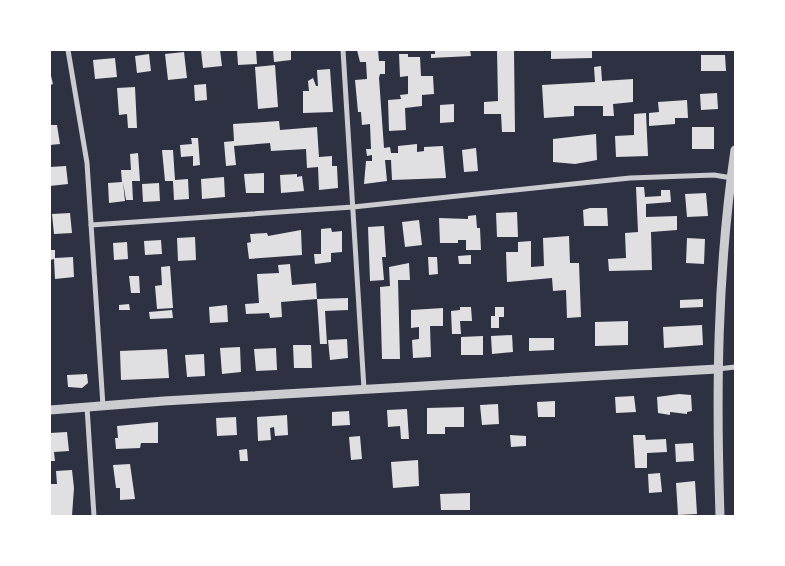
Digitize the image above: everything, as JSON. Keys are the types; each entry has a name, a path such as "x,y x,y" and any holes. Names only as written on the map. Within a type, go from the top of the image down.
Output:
{"street":[{"path":"68,50 84,138 103,406"},
{"path":"343,50 364,389"},
{"path":"720,516 717,369 724,246 735,150"},
{"path":"91,224 353,207 630,178 687,176 733,178"},
{"path":"50,410 735,367"},
{"path":"87,407 94,516"}],"building":[{"path":"220,50 222,66 203,68 201,51"},
{"path":"237,50 256,50 257,64 238,65"},
{"path":"273,50 291,50 291,60 274,62"},
{"path":"357,50 378,50 379,61 385,61 385,74 380,74 379,78 384,148 390,147 391,153 398,153 398,146 417,144 417,152 424,151 424,147 443,146 446,178 392,180 391,160 385,160 387,181 364,184 366,161 372,161 372,155 367,156 366,149 371,149 370,124 362,125 361,112 358,112 355,80 367,79 366,62 360,62"},
{"path":"435,50 470,50 471,56 431,58 431,54 435,54"},
{"path":"497,50 514,50 515,132 502,132 501,114 484,114 484,102 498,101"},
{"path":"551,50 592,50 592,58 551,59"},
{"path":"184,52 187,78 168,80 165,54"},
{"path":"149,54 151,71 137,73 135,56"},
{"path":"399,54 408,54 408,57 420,57 421,76 433,76 434,94 422,95 422,106 405,108 406,130 389,131 388,100 401,99 400,95 408,94 408,76 400,77"},
{"path":"701,55 725,55 726,71 701,71"},
{"path":"115,58 117,77 95,79 93,60"},
{"path":"275,65 278,107 258,109 255,67"},
{"path":"601,66 602,81 633,79 633,102 613,104 614,116 603,116 603,106 574,106 574,116 544,118 542,85 595,82 594,67"},
{"path":"330,69 333,112 303,113 303,91 309,91 308,81 313,78 316,86 318,86 317,70"},
{"path":"50,72 53,84 50,85"},
{"path":"206,84 207,100 195,101 194,85"},
{"path":"135,87 137,128 128,128 127,114 119,115 117,88"},
{"path":"717,93 718,109 701,110 700,94"},
{"path":"687,100 688,118 675,118 675,124 649,126 649,113 659,112 658,102"},
{"path":"454,104 454,122 440,123 440,105"},
{"path":"646,113 648,156 616,157 615,136 634,135 634,114"},
{"path":"279,121 280,130 317,127 319,157 332,156 332,166 337,166 338,188 319,190 318,167 307,168 306,149 271,151 270,143 234,146 236,165 226,166 224,142 234,141 233,124"},
{"path":"50,125 57,125 60,144 50,145"},
{"path":"692,127 714,127 714,149 692,149"},
{"path":"596,134 597,160 575,164 553,162 553,139"},
{"path":"191,138 198,138 200,165 193,166 193,156 181,157 180,145 192,144"},
{"path":"476,148 478,171 464,172 462,150"},
{"path":"162,150 173,150 175,180 188,179 189,199 174,200 173,181 165,181"},
{"path":"138,153 140,181 132,181 133,200 126,200 123,182 125,201 109,203 108,183 122,182 121,170 131,170 130,154"},
{"path":"66,166 68,184 50,186 50,167"},
{"path":"264,173 264,193 246,193 244,174"},
{"path":"297,174 297,177 302,176 304,191 281,193 280,175"},
{"path":"224,177 225,197 202,199 201,179"},
{"path":"159,183 160,201 143,202 142,184"},
{"path":"636,187 644,187 645,197 661,196 661,190 670,190 671,202 646,204 646,217 677,216 677,230 651,232 652,270 609,271 608,259 626,258 625,233 638,232"},
{"path":"706,193 708,216 687,217 685,194"},
{"path":"607,208 608,226 584,226 583,210"},
{"path":"517,212 518,237 497,237 496,213"},
{"path":"70,213 72,233 54,234 52,214"},
{"path":"476,215 477,228 480,228 481,250 466,250 466,240 458,240 458,243 440,243 439,218 468,219 468,216"},
{"path":"419,220 422,245 405,247 402,222"},
{"path":"384,226 386,257 382,257 384,280 370,281 368,227"},
{"path":"331,228 332,232 342,231 342,252 331,253 331,262 315,264 314,254 321,254 321,229"},
{"path":"301,230 302,255 249,259 247,243 251,242 250,234 267,233 268,236"},
{"path":"569,236 570,263 579,263 581,317 567,318 566,290 553,291 552,278 507,282 506,252 518,252 518,242 531,241 531,267 544,266 543,238"},
{"path":"195,237 196,260 178,261 177,238"},
{"path":"687,238 705,239 704,264 686,263"},
{"path":"161,240 162,254 145,255 144,241"},
{"path":"127,242 128,259 114,260 113,243"},
{"path":"50,250 55,250 55,258 73,257 74,277 55,279 54,259 50,260"},
{"path":"471,255 471,264 459,264 458,256"},
{"path":"428,257 437,257 438,274 429,275"},
{"path":"409,263 410,280 398,280 400,359 382,359 380,287 390,286 389,267"},
{"path":"290,264 292,285 316,283 317,299 281,302 282,317 270,318 269,313 246,314 245,304 259,303 257,274 279,273 278,265"},
{"path":"170,266 173,308 157,309 155,286 162,285 161,267"},
{"path":"129,276 139,276 140,293 131,293"},
{"path":"348,298 348,310 325,311 327,344 320,344 317,299"},
{"path":"703,299 703,307 680,308 680,300"},
{"path":"129,304 130,310 119,310 119,305"},
{"path":"227,305 228,322 210,323 209,307"},
{"path":"460,307 471,307 472,321 460,321 461,334 452,334 451,311 460,310"},
{"path":"495,307 504,307 504,317 499,317 499,328 491,328 491,316 495,316"},
{"path":"443,308 443,326 430,326 431,357 413,358 412,340 419,339 419,327 411,328 411,310"},
{"path":"172,310 173,318 150,319 149,312"},
{"path":"628,321 628,345 595,346 595,322"},
{"path":"702,325 703,345 664,348 663,327"},
{"path":"512,335 513,352 492,354 491,336"},
{"path":"483,336 483,355 461,355 461,337"},
{"path":"529,338 554,338 554,350 529,351"},
{"path":"347,339 348,358 330,360 328,340"},
{"path":"293,345 311,345 312,368 294,368"},
{"path":"240,347 241,372 222,374 220,348"},
{"path":"276,348 277,370 256,371 254,349"},
{"path":"167,349 169,378 121,380 120,351"},
{"path":"204,354 205,376 187,377 185,355"},
{"path":"87,374 88,383 82,388 68,387 67,375"},
{"path":"679,394 691,395 692,411 687,412 687,414 670,412 670,415 658,413 657,397"},
{"path":"634,396 636,412 616,413 615,397"},
{"path":"555,401 555,417 538,417 537,402"},
{"path":"498,404 499,424 482,425 480,405"},
{"path":"464,407 464,427 445,427 445,434 427,434 427,408"},
{"path":"407,409 409,439 401,439 400,426 388,427 387,410"},
{"path":"349,411 350,425 332,426 332,412"},
{"path":"287,415 288,435 275,436 274,427 270,428 271,440 258,441 257,417"},
{"path":"236,417 237,435 217,436 216,418"},
{"path":"158,422 158,443 141,443 140,448 116,449 115,438 118,438 117,426"},
{"path":"67,432 69,451 54,452 55,461 50,461 50,433"},
{"path":"510,435 526,436 526,446 511,447"},
{"path":"633,435 645,435 646,440 666,439 667,452 647,453 647,468 635,468"},
{"path":"360,436 362,459 351,460 349,437"},
{"path":"693,443 694,461 676,462 675,444"},
{"path":"247,449 248,461 240,461 239,450"},
{"path":"418,460 419,486 393,488 391,462"},
{"path":"130,464 135,499 120,500 120,488 116,488 113,465"},
{"path":"72,470 74,488 72,516 50,516 50,484 57,484 56,471"},
{"path":"660,473 662,492 649,493 648,474"},
{"path":"695,481 697,514 678,515 676,483"},
{"path":"470,493 470,510 441,510 440,494"}]}
